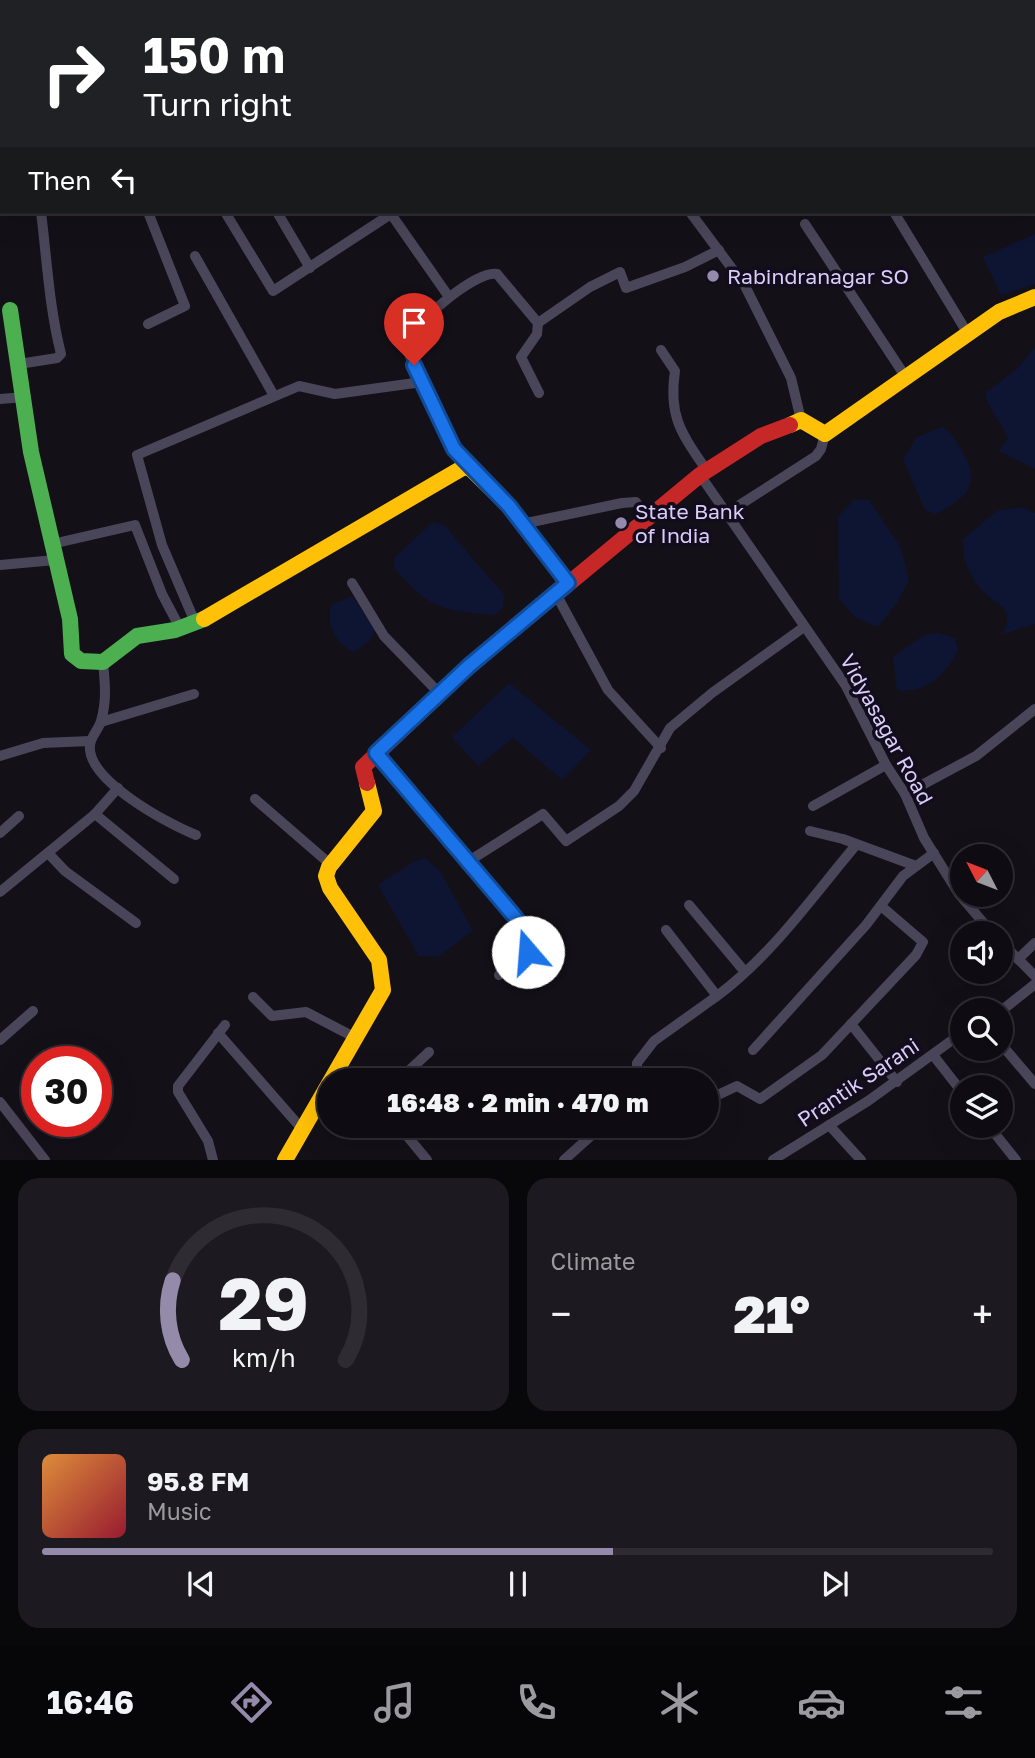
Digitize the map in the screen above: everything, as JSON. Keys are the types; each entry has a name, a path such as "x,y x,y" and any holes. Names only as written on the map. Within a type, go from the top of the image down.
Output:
{"street":[{"path":"19,364 57,358 61,354 49,307 50,279 41,214"},
{"path":"149,214 185,306 149,324"},
{"path":"226,214 270,289 287,284 391,214"},
{"path":"277,214 310,268"},
{"path":"394,214 449,297"},
{"path":"692,214 746,286 791,378 801,420 825,434"},
{"path":"895,214 968,334"},
{"path":"804,224 907,379"},
{"path":"538,323 590,287 620,272 626,288 685,267 719,250"},
{"path":"195,256 273,394"},
{"path":"539,393 521,357 537,334 538,323 497,274 492,273 449,297 429,315 409,340 409,354 454,449 522,524 562,589 608,690 661,748"},
{"path":"738,506 816,456 825,434 999,312 1035,297"},
{"path":"10,310 25,397 31,452 70,619 72,654 81,661 103,662 137,636 188,625 215,615 386,516 458,469 471,469"},
{"name":"Vidyasagar Road","path":"661,350 675,371 672,390 677,424 703,473 846,686 934,853 959,894 982,921"},
{"path":"188,625 137,455 273,394 299,386 335,394 422,382"},
{"path":"0,398 25,397"},
{"path":"285,1160 338,1063 383,990 379,960 330,888 325,875 330,864 344,852 374,811 363,767 440,694 703,473 761,436 801,420"},
{"path":"522,524 635,502 648,517"},
{"path":"0,565 53,552 135,525 162,594 188,625"},
{"path":"352,583 384,636 440,694"},
{"path":"469,861 543,814 566,841 620,806 634,792 670,728 712,693 804,627"},
{"path":"103,662 106,690 101,722 90,741 90,752 100,772 118,788 172,825 196,835"},
{"path":"101,722 194,694"},
{"path":"905,794 975,755 1035,709"},
{"path":"0,756 43,743 90,741"},
{"path":"376,753 469,861 528,936 524,959 499,975"},
{"path":"813,806 886,765"},
{"path":"0,892 94,814 118,788"},
{"path":"255,799 330,864"},
{"path":"94,814 174,879"},
{"path":"0,833 19,816"},
{"path":"810,831 916,866"},
{"path":"637,1068 637,1063 654,1041 717,996 745,972 790,925 856,845"},
{"path":"48,853 65,871 136,923"},
{"path":"753,1050 881,906 903,876 934,853"},
{"path":"689,905 745,972"},
{"path":"719,1094 737,1086 760,1099 822,1055 916,955 923,942 881,906"},
{"path":"666,930 717,996"},
{"path":"1018,959 1035,943"},
{"path":"1013,954 1035,976"},
{"path":"1013,1001 1035,984"},
{"path":"253,997 272,1016 306,1012 354,1037"},
{"path":"0,1040 33,1011"},
{"path":"850,1024 897,1082"},
{"path":"213,1160 208,1141 178,1092 178,1086 222,1029 302,1129"},
{"name":"Prantik Sarani","path":"773,1160 897,1082 950,1042"},
{"path":"412,1068 429,1052"},
{"path":"933,1055 950,1077"},
{"path":"1013,1058 1035,1084"},
{"path":"338,1063 343,1068"},
{"path":"0,1104 45,1160"},
{"path":"829,1125 861,1160"},
{"path":"407,1138 422,1158"},
{"path":"564,1160 589,1138"},
{"path":"998,1138 1016,1160"}],"water":[{"path":"1035,234 1035,284 1001,295 983,257"},
{"path":"1035,346 1035,469 999,451 1008,438 985,393 1018,368"},
{"path":"942,427 962,451 971,473 971,482 963,496 936,514 925,510 903,459 917,437"},
{"path":"854,500 869,500 901,548 909,580 898,601 878,627 856,618 839,599 838,517"},
{"path":"1021,507 1035,513 1035,624 1003,634 1006,612 973,578 965,560 963,539 997,511"},
{"path":"433,522 444,525 504,595 503,607 496,615 462,612 427,600 394,567 395,557"},
{"path":"352,596 375,629 371,640 354,652 337,638 330,619 331,605"},
{"path":"938,633 955,638 958,651 947,668 926,686 897,690 893,657 924,635"},
{"path":"509,683 591,750 562,780 513,738 478,766 452,737"},
{"path":"425,858 440,871 473,931 437,957 419,956 378,885 413,862"}],"traffic: fast":[{"path":"10,310 31,452 70,619 72,654 81,661 103,662 137,636 175,630 204,619"}],"traffic: slow":[{"path":"790,425 801,420 825,434 999,312 1035,297"},
{"path":"204,619 464,467 471,469 509,506 568,583"},
{"path":"285,1160 383,990 379,960 330,888 326,876 329,867 374,811 367,783"}],"traffic: jam":[{"path":"367,783 363,767 469,666 700,475 761,436 790,425"}],"place":[{"name":"Rabindranagar SO","path":"713,276"},
{"name":"State Bank of India","path":"621,523"}],"route":[{"path":"414,365 454,449 509,506 568,583 469,666 376,753 453,840 515,917 528,936 528,952"}]}
